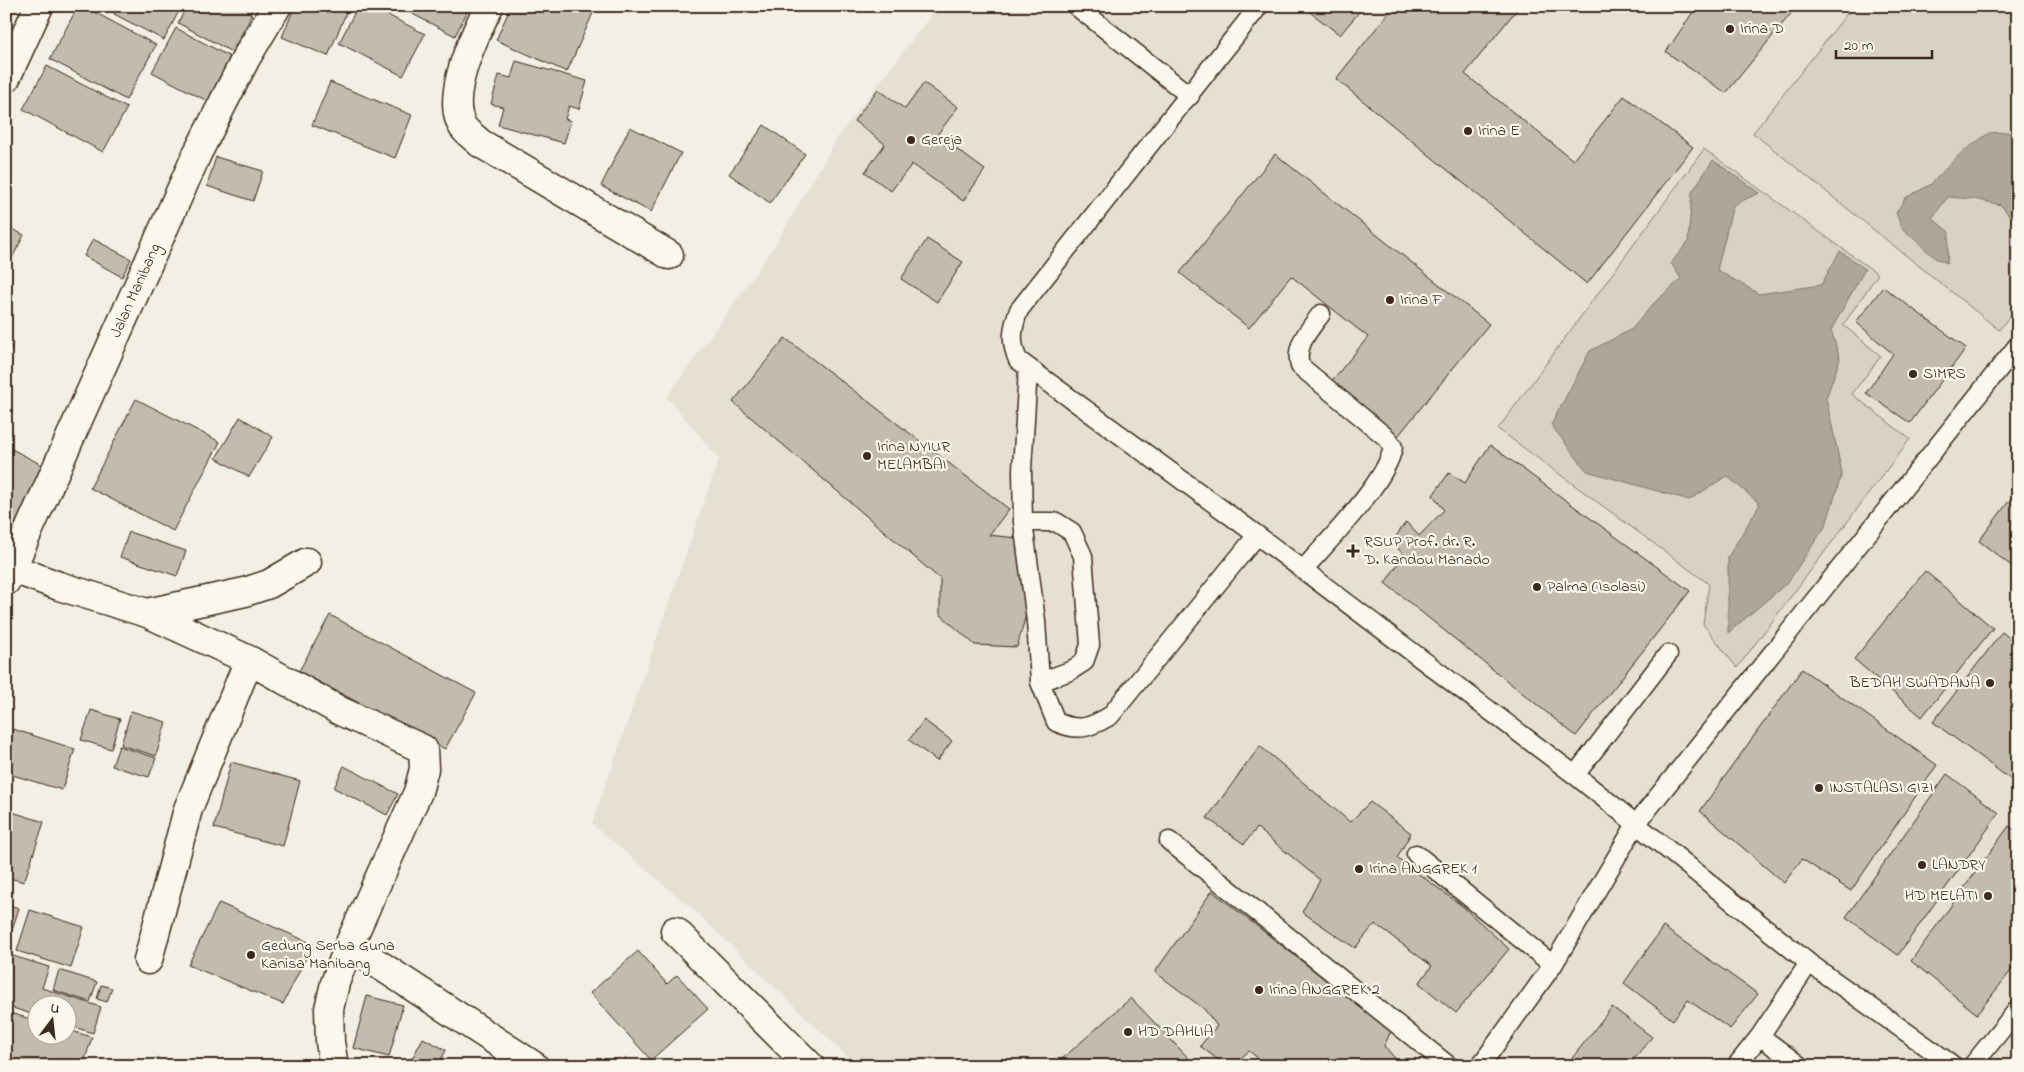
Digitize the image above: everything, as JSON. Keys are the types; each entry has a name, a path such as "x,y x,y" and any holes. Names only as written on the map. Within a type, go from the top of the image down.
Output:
{"street":[{"path":"6,78 39,6"},
{"name":"Jalan Manibang","path":"8,575 197,154 246,58 277,6"},
{"path":"489,6 470,45 456,104 463,127 480,143 669,255"},
{"path":"147,613 245,592 269,584 307,562"},
{"path":"8,575 59,586 147,613 249,660 340,711 423,749 424,769 418,792 349,945 329,1009 330,1042 334,1066"},
{"path":"148,960 188,809 249,660"},
{"path":"675,931 810,1066"},
{"path":"349,945 534,1066"}],"lane":[{"path":"1076,6 1190,96"},
{"path":"1258,6 1190,96 1019,310 1012,326 1012,348 1018,360 1257,535 1575,775 1809,963 1954,1066"},
{"path":"1303,570 1370,492 1389,459 1393,447 1387,438 1300,366 1297,356 1300,347 1321,314"},
{"path":"1480,1066 1553,965 1636,824 2018,345"},
{"path":"1028,368 1022,470 1023,522 1036,621 1040,682 1056,722 1072,729 1092,726 1110,716 1257,535"},
{"path":"1023,522 1056,522 1072,532 1083,556 1090,645 1084,662 1070,671 1040,682"},
{"path":"1575,775 1668,654"},
{"path":"1169,841 1449,1066"},
{"path":"1416,854 1553,965"},
{"path":"1736,1066 1760,1036 1809,963"},
{"path":"1972,1066 2018,1008"},
{"path":"1760,1036 1800,1066"}],"shaded area":[{"name":"RSUP Prof. dr. R. D. Kandou Manado","path":"938,6 2018,6 2018,1066 857,1066 694,910 592,824 719,459 667,397 772,250 838,137"},
{"path":"1853,6 2018,6 2018,305 1999,330 1753,133"},
{"path":"2007,132 2018,138 2018,227 2001,205 1974,199 1948,197 1932,218 1949,232 1947,263 1935,258 1902,228 1896,213 1905,198 1930,185 1961,153 1989,133"},
{"path":"1704,149 1878,274 1843,325 1881,356 1852,394 1910,439 1737,668 1703,624 1709,584 1498,429"},
{"path":"1713,160 1759,193 1733,205 1717,270 1759,294 1821,285 1840,251 1865,269 1831,330 1840,359 1826,398 1842,473 1826,525 1788,582 1728,633 1728,557 1760,504 1727,476 1689,500 1587,471 1551,425 1590,351 1632,329 1654,303 1681,279 1671,263 1688,242 1692,192"}],"building":[{"path":"78,6 83,6 156,45 126,100 50,59"},
{"path":"118,6 171,6 179,11 164,40 114,14"},
{"path":"187,6 254,6 250,14 252,15 232,52 178,23"},
{"path":"295,6 349,6 328,56 282,37"},
{"path":"358,6 370,6 425,34 403,76 339,43"},
{"path":"397,6 470,6 455,36"},
{"path":"511,6 596,6 567,72 496,40"},
{"path":"1302,6 1364,6 1340,35"},
{"name":"Irina E","path":"1394,6 1518,8 1465,74 1573,160 1624,96 1693,147 1587,284 1336,79"},
{"name":"Irina D","path":"1697,6 1797,6 1726,93 1666,52"},
{"path":"176,28 234,59 211,103 152,72"},
{"path":"516,61 587,81 579,109 569,106 565,119 571,121 564,143 498,125 503,107 491,104 499,75 511,78"},
{"path":"47,66 127,108 103,152 23,109"},
{"path":"330,82 412,115 395,158 312,125"},
{"name":"Gereja","path":"924,83 958,107 937,135 985,170 963,201 912,164 891,191 865,172 885,144 854,121 878,89 905,109"},
{"path":"764,125 805,154 770,203 729,174"},
{"path":"630,127 681,153 651,212 601,186"},
{"name":"Irina F","path":"1275,154 1489,324 1394,441 1326,388 1368,337 1291,276 1249,328 1180,273"},
{"path":"216,157 263,171 253,201 207,186"},
{"path":"6,226 24,235 7,268 6,268"},
{"path":"93,239 131,259 122,277 84,256"},
{"path":"927,239 963,262 937,302 901,279"},
{"name":"SIMRS","path":"1883,287 1966,348 1910,423 1866,393 1893,354 1856,322"},
{"name":"Irina NYIUR MELAMBAI","path":"785,338 1009,509 989,535 1017,538 1027,611 1017,647 975,645 940,614 940,579 733,402"},
{"path":"6,343 12,346 6,357"},
{"path":"136,399 220,442 173,531 90,488"},
{"path":"240,417 273,437 249,477 216,458"},
{"name":"Palma (Isolasi)","path":"1490,445 1690,591 1576,736 1385,583 1404,555 1392,542 1406,522 1419,536 1444,510 1433,495 1449,473 1465,483"},
{"path":"6,446 46,467 15,524 6,519"},
{"path":"2018,489 2018,571 1979,541"},
{"path":"129,532 186,551 177,576 120,557"},
{"path":"1925,571 1993,628 1922,717 1854,659"},
{"path":"330,615 476,693 445,749 299,671"},
{"name":"BEDAH SWADANA","path":"2002,632 2018,645 2018,785 1933,722"},
{"name":"INSTALASI GIZI","path":"1802,669 1937,765 1851,891 1802,859 1784,883 1700,811"},
{"path":"91,710 120,719 111,749 81,740"},
{"path":"131,711 166,722 156,756 121,745"},
{"path":"924,720 952,741 937,761 909,740"},
{"path":"13,729 75,749 62,790 6,773 6,751"},
{"path":"119,746 156,758 149,777 112,766"},
{"name":"Irina ANGGREK 1","path":"1260,746 1350,822 1370,802 1411,833 1397,858 1461,905 1509,949 1456,1013 1419,983 1432,966 1375,924 1355,948 1302,912 1320,880 1257,828 1244,844 1207,818"},
{"path":"231,762 300,781 283,846 214,828"},
{"path":"344,766 398,794 387,815 334,788"},
{"name":"LANDRY","path":"1947,774 1999,813 1898,955 1846,917"},
{"path":"6,810 44,822 24,882 6,877"},
{"name":"HD MELATI","path":"2009,826 2018,832 2018,962 1977,1014 1911,961"},
{"name":"Irina ANGGREK 2","path":"1212,891 1391,1031 1384,1046 1402,1066 1268,1066 1249,1051 1232,1066 1226,1066 1200,1046 1217,1026 1204,1009 1155,972"},
{"name":"Gedung Serba Guna Kanisa Manibang","path":"219,903 313,944 283,1004 188,965"},
{"path":"6,904 19,908 6,949"},
{"path":"30,910 84,927 71,968 17,951"},
{"path":"1663,927 1758,994 1730,1029 1688,1000 1673,1020 1624,983"},
{"path":"638,951 667,984 677,975 708,1009 651,1060 590,993"},
{"path":"13,956 49,967 42,988 61,994 28,994 28,1013 6,1006 6,976"},
{"path":"59,970 97,982 90,1002 78,998 78,994 65,994 53,990"},
{"path":"101,985 112,988 107,1002 97,999"},
{"path":"367,996 403,1005 389,1057 353,1048"},
{"name":"HD DAHLIA","path":"1131,998 1196,1066 1054,1066"},
{"path":"78,1000 101,1007 93,1033 78,1028"},
{"path":"1612,1007 1652,1037 1628,1066 1566,1066"},
{"path":"6,1012 28,1018 28,1044 78,1044 78,1033 92,1037 83,1066 6,1066"},
{"path":"423,1038 446,1050 438,1066 408,1066"},
{"path":"500,1059 508,1066 495,1066"}],"place":[{"name":"Irina D","path":"1730,29"},
{"name":"Irina E","path":"1468,131"},
{"name":"Gereja","path":"911,140"},
{"name":"Irina F","path":"1390,300"},
{"name":"SIMRS","path":"1913,374"},
{"name":"Irina NYIUR MELAMBAI","path":"867,456"},
{"name":"RSUP Prof. dr. R. D. Kandou Manado","path":"1353,551"},
{"name":"Palma (Isolasi)","path":"1537,587"},
{"name":"BEDAH SWADANA","path":"1990,683"},
{"name":"INSTALASI GIZI","path":"1819,788"},
{"name":"LANDRY","path":"1922,865"},
{"name":"Irina ANGGREK 1","path":"1359,869"},
{"name":"HD MELATI","path":"1988,896"},
{"name":"Gedung Serba Guna Kanisa Manibang","path":"251,955"},
{"name":"Irina ANGGREK 2","path":"1259,990"},
{"name":"HD DAHLIA","path":"1128,1032"}]}
